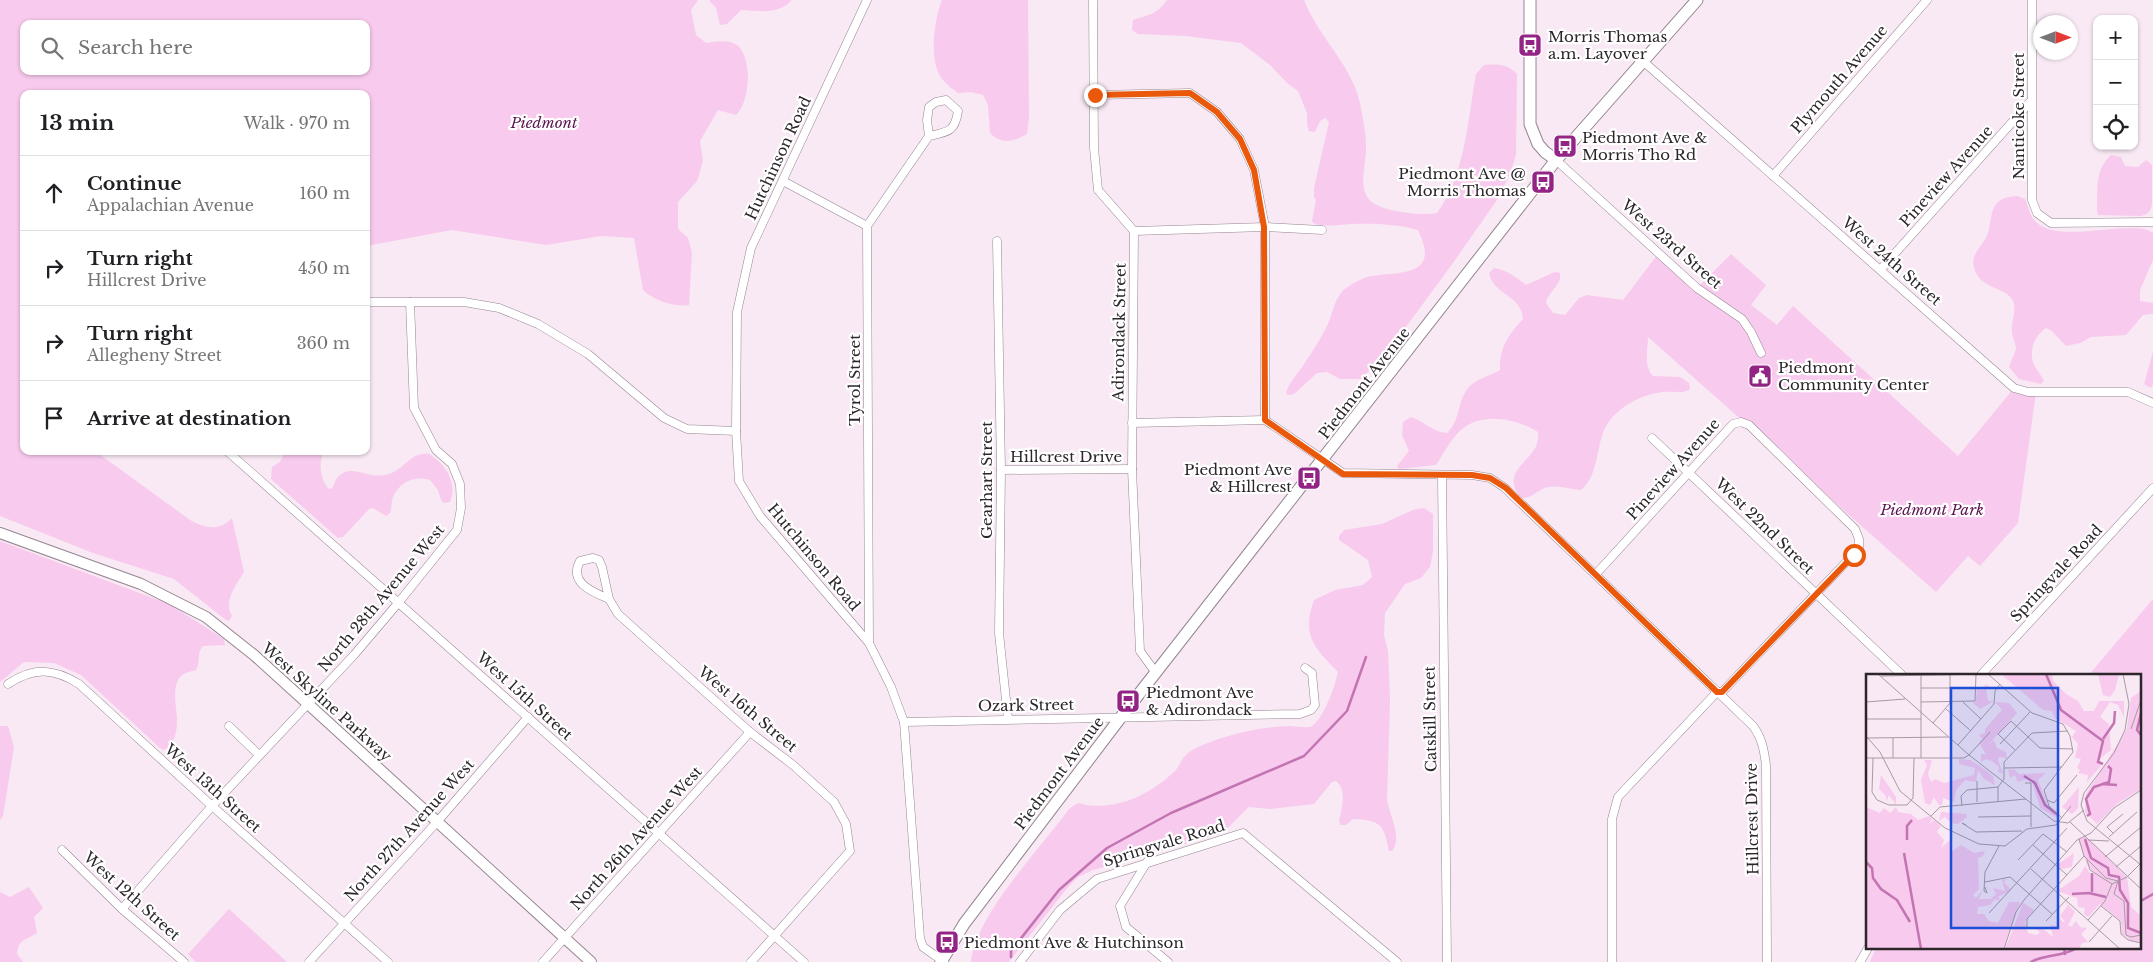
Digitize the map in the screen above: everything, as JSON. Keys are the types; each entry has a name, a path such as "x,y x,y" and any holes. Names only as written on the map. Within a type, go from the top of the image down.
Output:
{"main road":[{"path":"1530,0 1530,124 1538,144 1556,160"},
{"name":"Piedmont Avenue","path":"942,961 964,924 1121,717 1556,160 1697,0"}],"street":[{"name":"Hutchinson Road","path":"867,0 752,248 737,312 736,430 739,481 760,516 869,643 891,687 904,722 920,938 923,947 942,961"},
{"path":"1093,0 1094,148 1098,190 1134,231 1264,227 1322,230"},
{"name":"Plymouth Avenue","path":"1773,176 1927,0"},
{"name":"Nanticoke Street","path":"2032,0 2032,200 2037,214 2051,223 2153,222"},
{"name":"West 24th Street","path":"1644,62 1882,269 2014,388 2028,392 2128,392 2153,403"},
{"path":"1095,95 1190,93 1217,112 1240,139 1254,170 1264,227 1265,420 1132,423"},
{"path":"783,181 867,226 929,136 927,120 929,107 936,102 946,100 958,111 956,124 947,132 929,136"},
{"name":"Pineview Avenue","path":"1882,269 2031,101"},
{"name":"West 23rd Street","path":"1556,160 1697,288 1742,319 1761,354"},
{"name":"Tyrol Street","path":"867,226 869,643"},
{"name":"Adirondack Street","path":"1134,231 1132,469 1140,651 1156,673"},
{"name":"Gearhart Street","path":"997,242 1001,470 999,633 1008,719"},
{"path":"370,302 464,302 499,308 538,324 588,354 664,418 687,429 736,430"},
{"name":"North 28th Avenue West","path":"122,908 212,806 354,655 456,530 461,508 460,484 452,464 436,450 414,408 410,302"},
{"name":"Hillcrest Drive","path":"1265,420 1343,474 1472,475 1490,478 1506,488 1752,726 1759,735 1764,750 1767,962"},
{"name":"Pineview Avenue","path":"1596,574 1688,471 1733,424 1741,422 1749,425 1855,529 1859,539 1859,547 1854,555 1817,594"},
{"name":"West 22nd Street","path":"1652,438 1901,674"},
{"name":"West 15th Street","path":"231,455 804,962"},
{"name":"Hillcrest Drive","path":"1001,470 1132,469"},
{"name":"Catskill Street","path":"1442,475 1447,962"},
{"name":"Springvale Road","path":"1982,674 2153,488"},
{"name":"West Skyline Parkway","path":"0,533 141,584 206,617 307,703 591,962"},
{"name":"West 16th Street","path":"609,599 587,589 576,576 575,569 580,561 593,558 599,560 609,599 618,614 750,732 793,765 834,802 846,824 850,851 773,936"},
{"path":"1612,962 1612,819 1618,797 1717,692 1722,692 1817,594"},
{"name":"Ozark Street","path":"904,722 1300,714 1311,710 1315,705 1312,673 1305,668"},
{"name":"West 13th Street","path":"8,684 19,677 33,672 51,672 67,677 79,684 212,806 388,962"},
{"name":"North 27th Avenue West","path":"309,962 437,822 528,717"},
{"path":"229,726 259,755"},
{"name":"North 26th Avenue West","path":"543,962 750,732"},
{"name":"Springvale Road","path":"1020,962 1060,910 1097,879 1243,833 1398,962"},
{"name":"West 12th Street","path":"62,850 122,908 184,962"},
{"path":"1147,862 1120,906 1126,927 1168,962"},
{"path":"751,962 773,936"},
{"path":"1860,962 1867,950"}],"green space":[{"name":"Piedmont","path":"0,0 698,0 691,10 696,35 706,43 722,41 733,43 742,51 746,60 748,80 747,91 741,109 736,115 718,110 700,141 703,161 697,181 678,202 678,229 688,238 692,253 689,305 671,304 659,300 643,290 634,238 601,236 546,245 452,230 370,245 370,90 20,90 20,455 101,455 196,523 206,527 217,527 232,518 244,572 234,588 230,599 229,605 232,616 229,621 226,620 174,579 93,553 0,516"},
{"path":"709,0 792,0 787,5 775,10 741,10 727,24 720,25 716,8"},
{"path":"942,0 1028,0 1029,118 1027,134 1008,141 994,137 990,133 988,105 983,95 971,92 958,93 938,73 935,63 934,41"},
{"path":"1167,0 1304,0 1310,14 1344,66 1357,93 1366,136 1363,180 1365,192 1373,203 1390,210 1421,214 1437,213 1454,182 1460,164 1468,128 1476,74 1484,65 1502,65 1517,74 1516,155 1510,174 1497,200 1397,339 1362,379 1340,379 1327,372 1317,373 1294,394 1288,395 1286,393 1324,332 1336,301 1343,291 1367,277 1410,271 1422,263 1425,251 1418,230 1385,224 1328,226 1315,224 1312,221 1316,200 1314,188 1329,122 1325,118 1320,121 1315,132 1309,131 1307,113 1298,91 1287,83 1270,65 1241,43 1185,36 1138,34 1132,30 1133,20 1156,11"},
{"path":"2111,155 2121,157 2125,166 2138,167 2146,160 2152,165 2152,204 2146,214 2141,216 2098,215 2097,188 2099,174"},
{"path":"2017,196 2025,199 2032,218 2045,228 2076,232 2129,228 2143,229 2153,233 2153,260 2140,290 2140,301 2153,303 2153,314 2143,315 2126,335 2091,337 2080,343 2066,346 2052,331 2046,328 2038,336 2032,351 2035,367 2044,381 2041,384 2019,379 2009,367 2016,349 2012,334 2013,301 2010,296 1981,280 1973,262 1988,233 1996,204 2008,197"},
{"name":"Piedmont Park","path":"1658,254 1697,288 1731,254 1766,285 1751,305 1777,325 1793,306 1958,456 2014,388 2036,392 2018,523 1980,566 1968,556 1936,592 1648,337 1647,362 1653,376 1680,377 1689,383 1690,389 1682,392 1664,392 1642,397 1621,409 1605,428 1592,474 1588,483 1581,490 1548,487 1528,497 1521,498 1515,489 1515,474 1537,444 1538,432 1530,427 1500,419 1479,420 1469,424 1457,434 1436,465 1399,469 1397,466 1409,451 1402,435 1403,422 1411,417 1437,431 1447,433 1455,422 1462,398 1469,387 1480,379 1500,370 1503,348 1513,330 1523,319 1518,305 1501,291 1492,280 1489,273 1494,268 1507,272 1526,285 1555,272 1560,273 1559,281 1546,303 1553,313 1565,315 1579,298 1587,295 1623,300"},
{"path":"2153,352 2153,384 2151,388 2144,384"},
{"path":"422,454 429,454 445,468 451,481 452,495 450,502 444,503 438,490 430,480 413,479 399,487 392,499 390,513 386,516 373,508 369,509 343,537 338,538 271,479 272,467 280,462 283,455 322,455 321,471 329,489 333,487 335,480 342,473 354,471 374,475 389,474 395,472 412,458"},
{"path":"1424,508 1433,514 1433,551 1430,567 1421,578 1405,584 1385,613 1384,635 1388,651 1390,700 1387,799 1396,833 1395,845 1392,851 1389,851 1383,829 1375,822 1353,819 1346,825 1341,825 1339,822 1343,800 1342,790 1336,781 1332,782 1314,804 1270,809 1249,807 1220,834 1093,870 1078,877 1009,962 971,962 975,944 996,904 1069,809 1078,803 1104,806 1117,804 1143,794 1165,780 1178,768 1190,752 1199,746 1218,739 1238,733 1269,728 1310,727 1316,722 1328,701 1338,672 1323,656 1312,640 1309,623 1314,600 1335,590 1363,585 1372,577 1368,560 1339,540 1339,536 1344,530 1382,524 1413,510"},
{"path":"0,541 169,604 224,639 225,645 203,646 196,670 182,675 178,680 175,694 176,729 174,739 169,748 163,750 160,748 81,675 54,663 24,662 0,682"},
{"path":"2153,599 2153,962 1870,962 1875,950 2140,950 2140,674 2090,674"},
{"path":"0,726 8,726 14,747 3,816 0,820"},
{"path":"29,887 43,908 34,917 37,933 23,940 19,945 17,954 23,962 0,962 0,892 10,897"},
{"path":"229,909 287,962 196,962 188,954"}],"waterway":[{"path":"1011,957 1011,951 1059,890 1107,848 1171,813 1304,756 1347,711 1366,657"},
{"path":"2140,901 2153,894"},
{"path":"2064,950 2065,954"},
{"path":"2031,962 2036,959 2074,950"}],"place":[{"name":"Morris Thomas a.m. Layover","path":"1530,45"},
{"name":"Piedmont Ave & Morris Tho Rd","path":"1565,146"},
{"name":"Piedmont Ave @ Morris Thomas","path":"1543,182"},
{"name":"Piedmont Community Center","path":"1760,376"},
{"name":"Piedmont Ave & Hillcrest","path":"1309,478"},
{"name":"Piedmont Ave & Adirondack","path":"1128,701"},
{"name":"Piedmont Ave & Hutchinson","path":"947,942"}],"route":[{"path":"1095,95 1190,93 1217,112 1240,139 1254,170 1264,227 1265,420 1315,453 1336,471 1343,474 1472,475 1490,478 1506,488 1717,692 1722,692 1854,555"}]}
